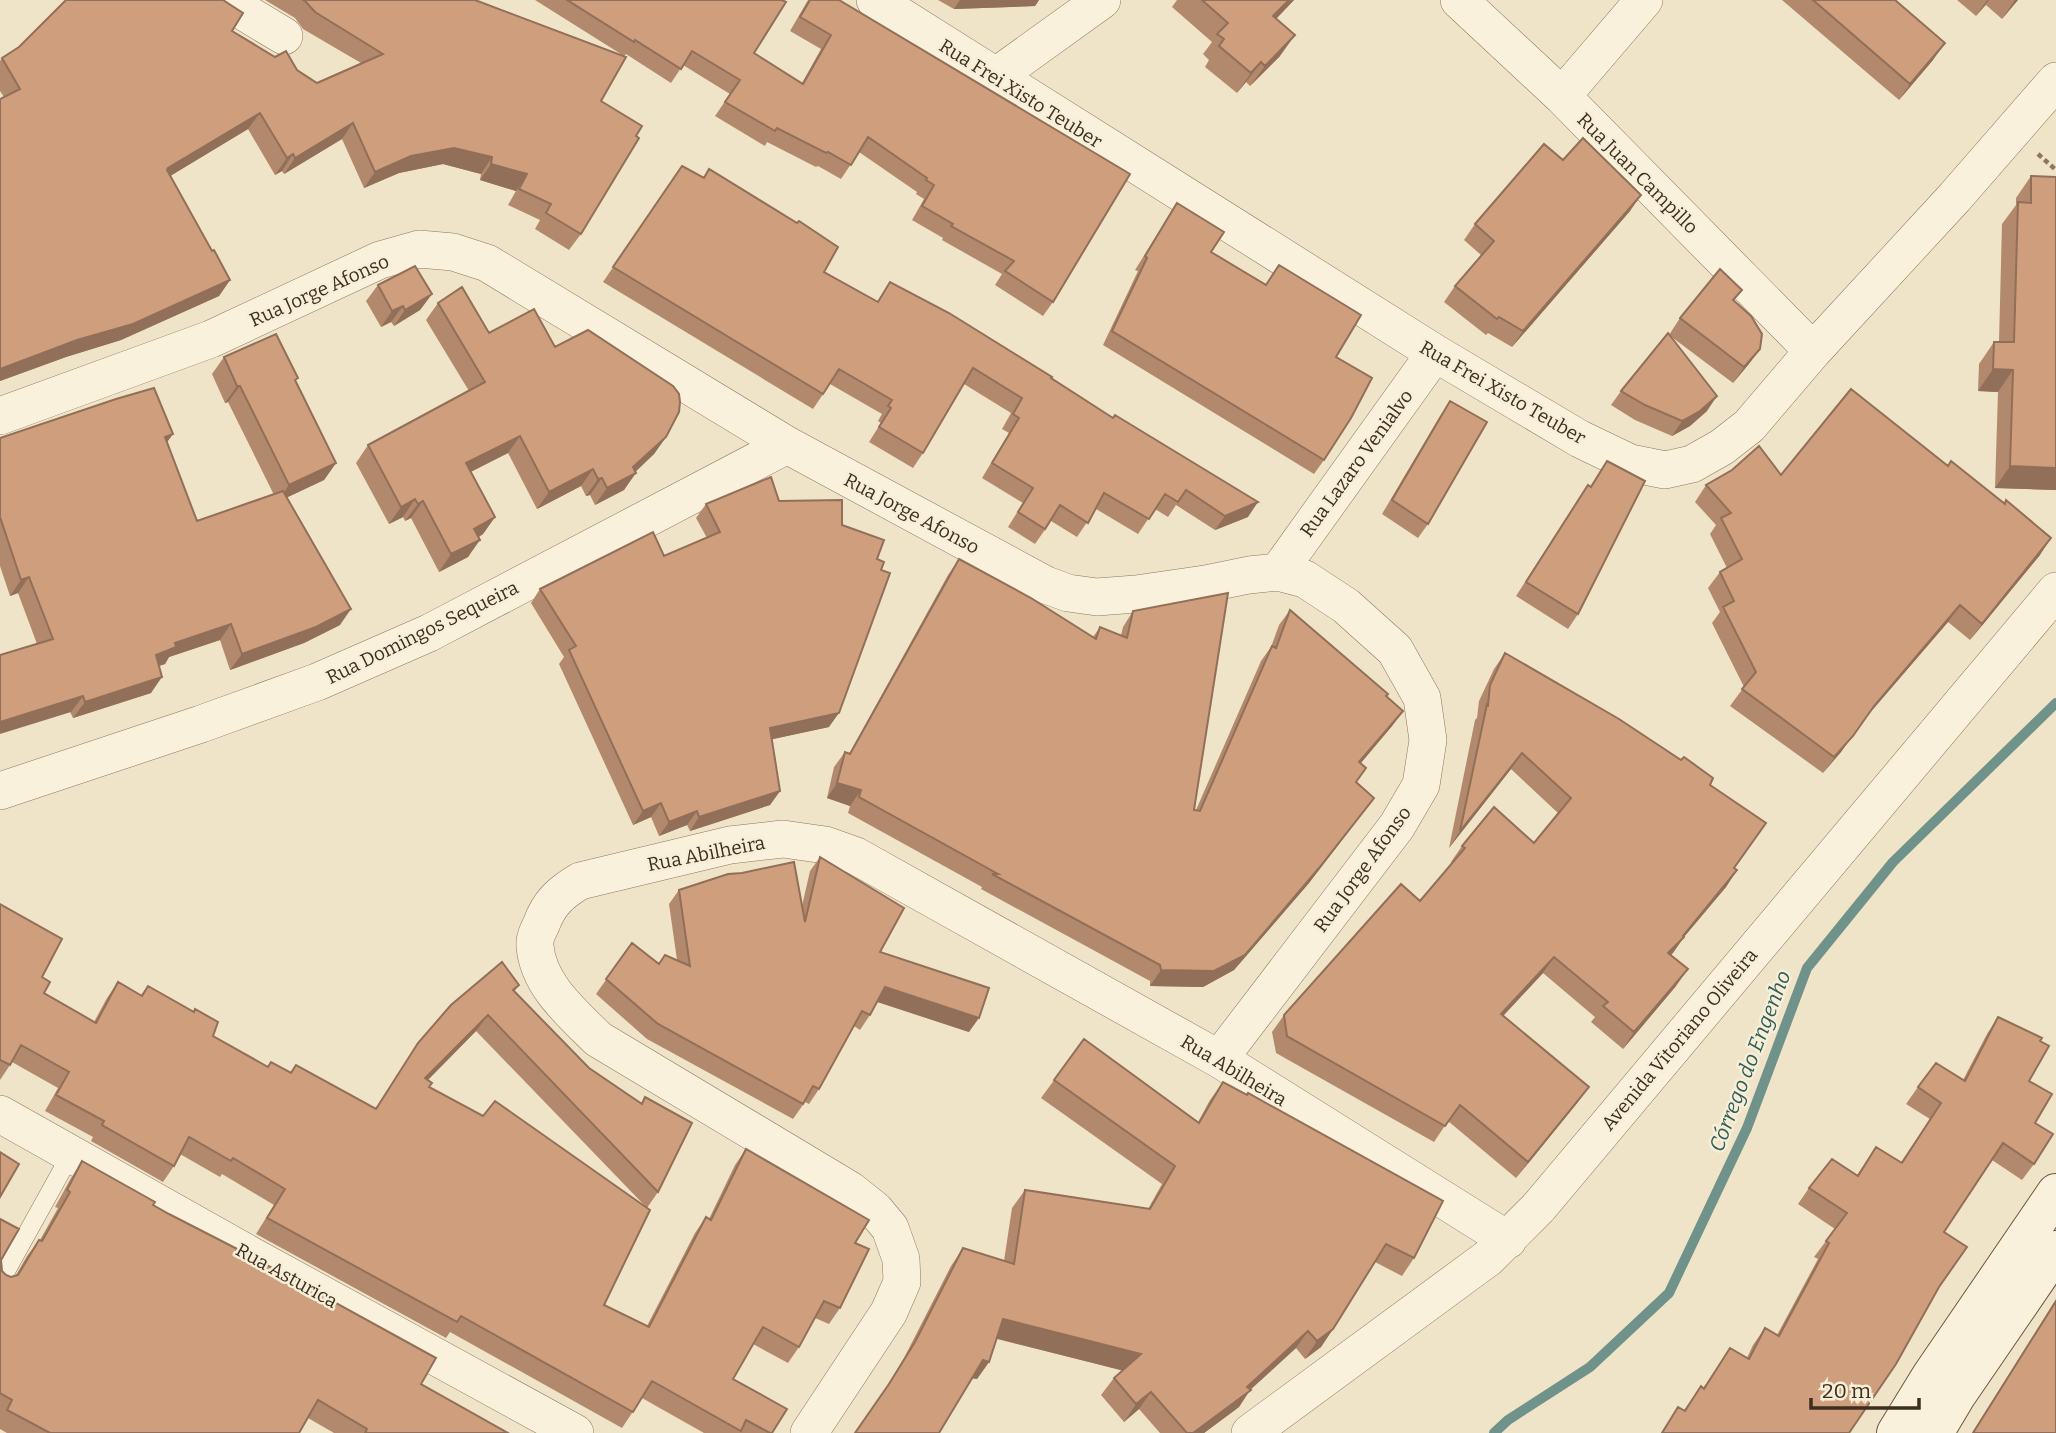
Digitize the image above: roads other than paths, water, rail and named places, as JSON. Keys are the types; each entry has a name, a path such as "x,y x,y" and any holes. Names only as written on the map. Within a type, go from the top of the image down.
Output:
{"main road":[{"path":"1896,1433 1931,1376 2056,1193"},
{"path":"1934,1433 2056,1250"}],"street":[{"path":"224,0 284,36"},
{"name":"Rua Frei Xisto Teuber","path":"874,0 1435,353 1580,439 1630,463 1665,470 1692,464 1749,426 1813,351 1955,197 2056,80"},
{"path":"995,77 1102,0"},
{"name":"Rua Juan Campillo","path":"1459,0 1562,96 1813,351"},
{"path":"1562,96 1644,0"},
{"name":"Rua Jorge Afonso","path":"0,416 211,339 380,260 419,249 453,252 487,263 787,445 1045,586 1097,597 1136,594 1278,572 1305,579 1346,606 1395,650 1422,698 1428,740 1421,785 1397,826 1219,1059"},
{"name":"Rua Lazaro Venialvo","path":"1278,572 1435,353"},
{"name":"Rua Domingos Sequeira","path":"0,791 317,682 429,633 787,445"},
{"name":"Avenida Vitoriano Oliveira","path":"1250,1433 1488,1258 1508,1240 1538,1208 2056,591"},
{"name":"Rua Abilheira","path":"809,1433 889,1312 902,1282 901,1259 890,1228 875,1210 850,1190 598,1039 566,1007 542,974 534,943 546,911 562,892 580,881 730,845 783,839 825,845 856,856 1219,1059 1508,1240"},
{"name":"Rua Asturica","path":"0,1114 575,1433"}],"lane":[{"path":"0,1282 71,1154"}],"waterway":[{"name":"Córrego do Engenho","path":"1494,1433 1508,1420 1590,1367 1669,1293 1747,1128 1807,968 1893,862 2056,703"}]}
